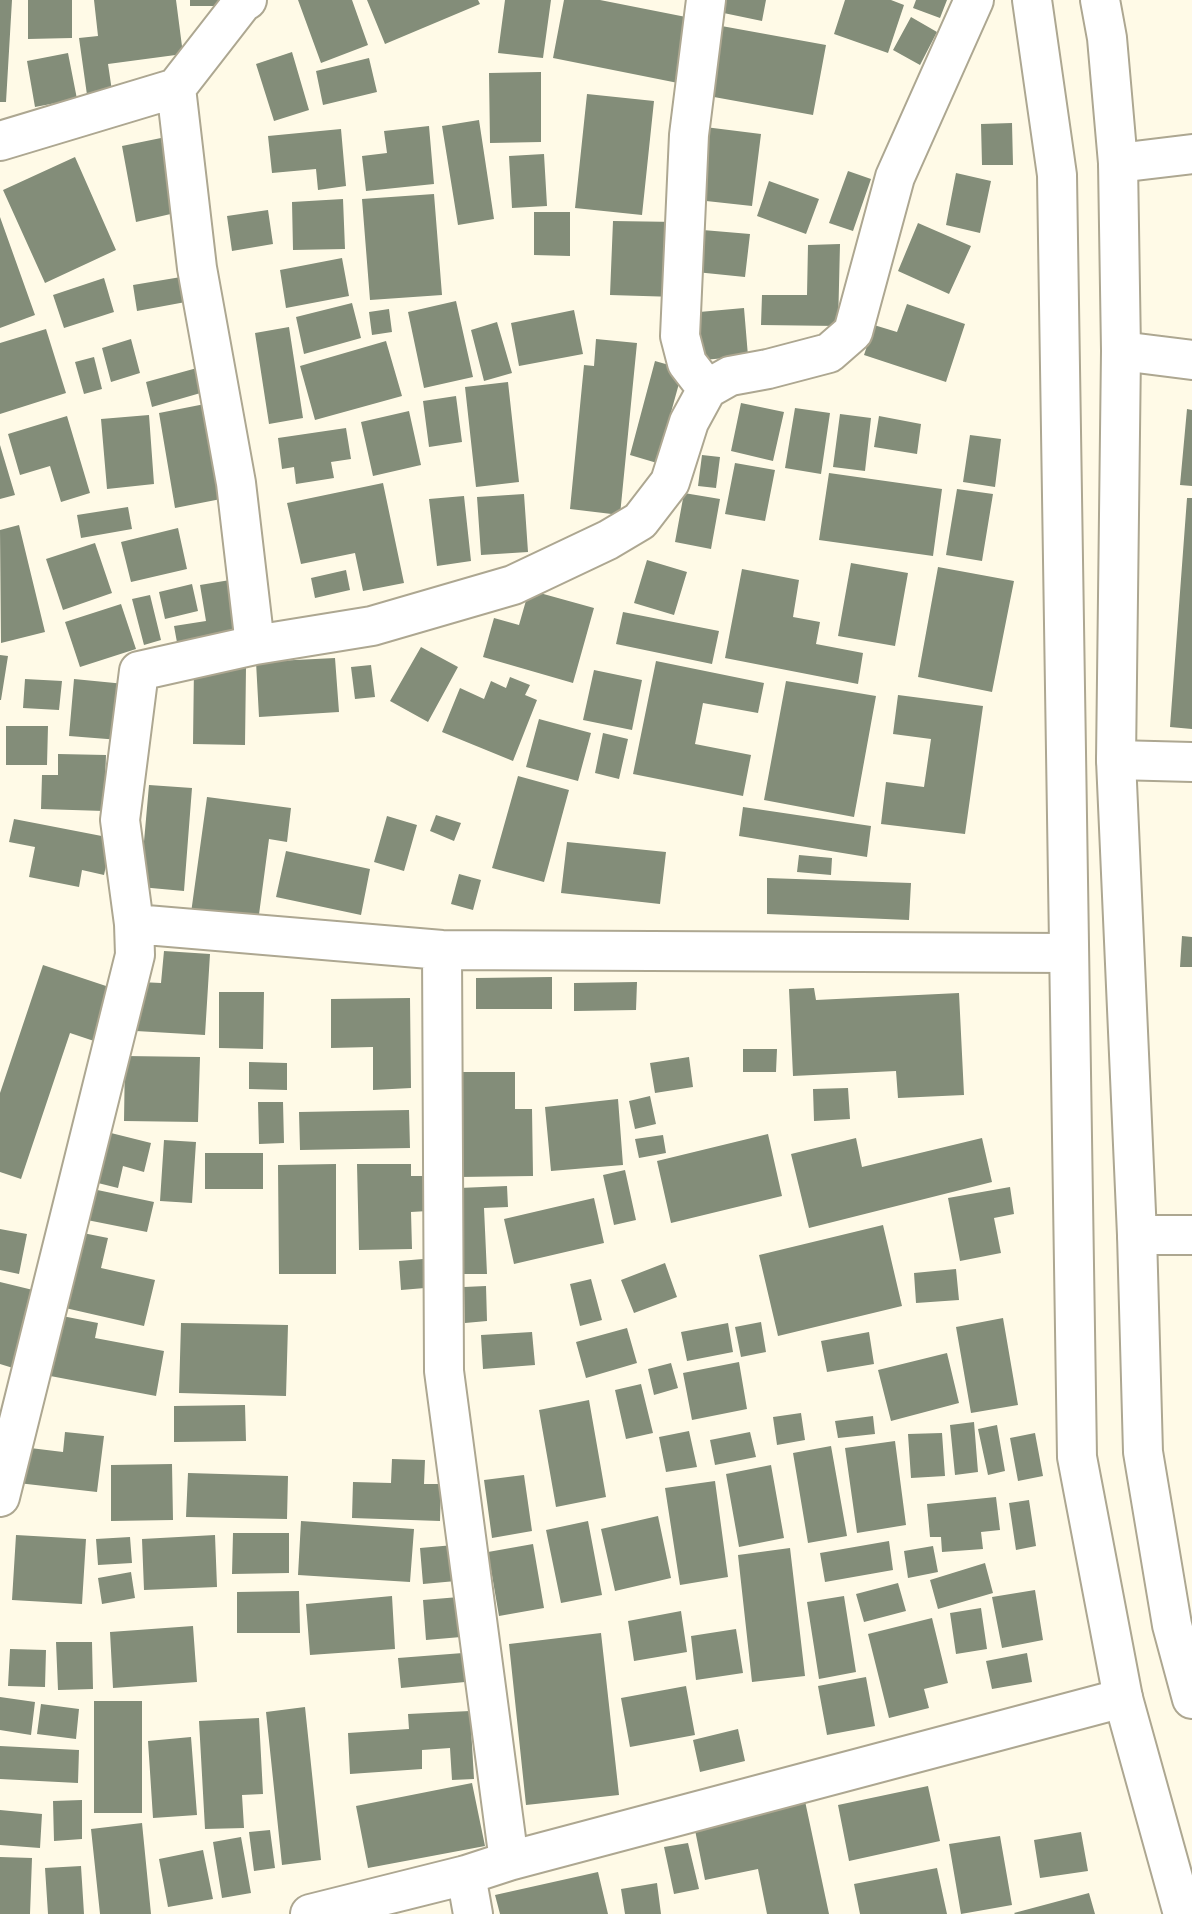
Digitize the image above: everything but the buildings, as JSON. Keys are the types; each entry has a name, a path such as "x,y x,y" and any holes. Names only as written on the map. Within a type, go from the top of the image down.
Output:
{"street":[{"path":"0,141 176,88 247,0"},
{"path":"706,0 689,135 680,336 687,363 707,389"},
{"path":"0,1497 135,956 134,924 120,820 139,671 255,645 372,626 513,585 608,540 640,521 670,482 689,422 707,389 730,376 829,353 853,332 895,177 974,0"},
{"path":"1032,0 1057,174 1077,1457 1123,1698 1184,1914"},
{"path":"1100,0 1107,38 1118,163 1121,351 1116,760 1137,1235 1143,1452 1172,1625 1192,1699"},
{"path":"176,88 198,268 236,483 255,645"},
{"path":"1118,163 1192,155"},
{"path":"1121,351 1192,360"},
{"path":"1116,760 1192,762"},
{"path":"134,924 442,950 1069,953"},
{"path":"442,950 444,1371 509,1861"},
{"path":"1137,1235 1192,1235"},
{"path":"310,1914 466,1875 509,1861 1123,1698"},
{"path":"466,1875 473,1914"}]}
